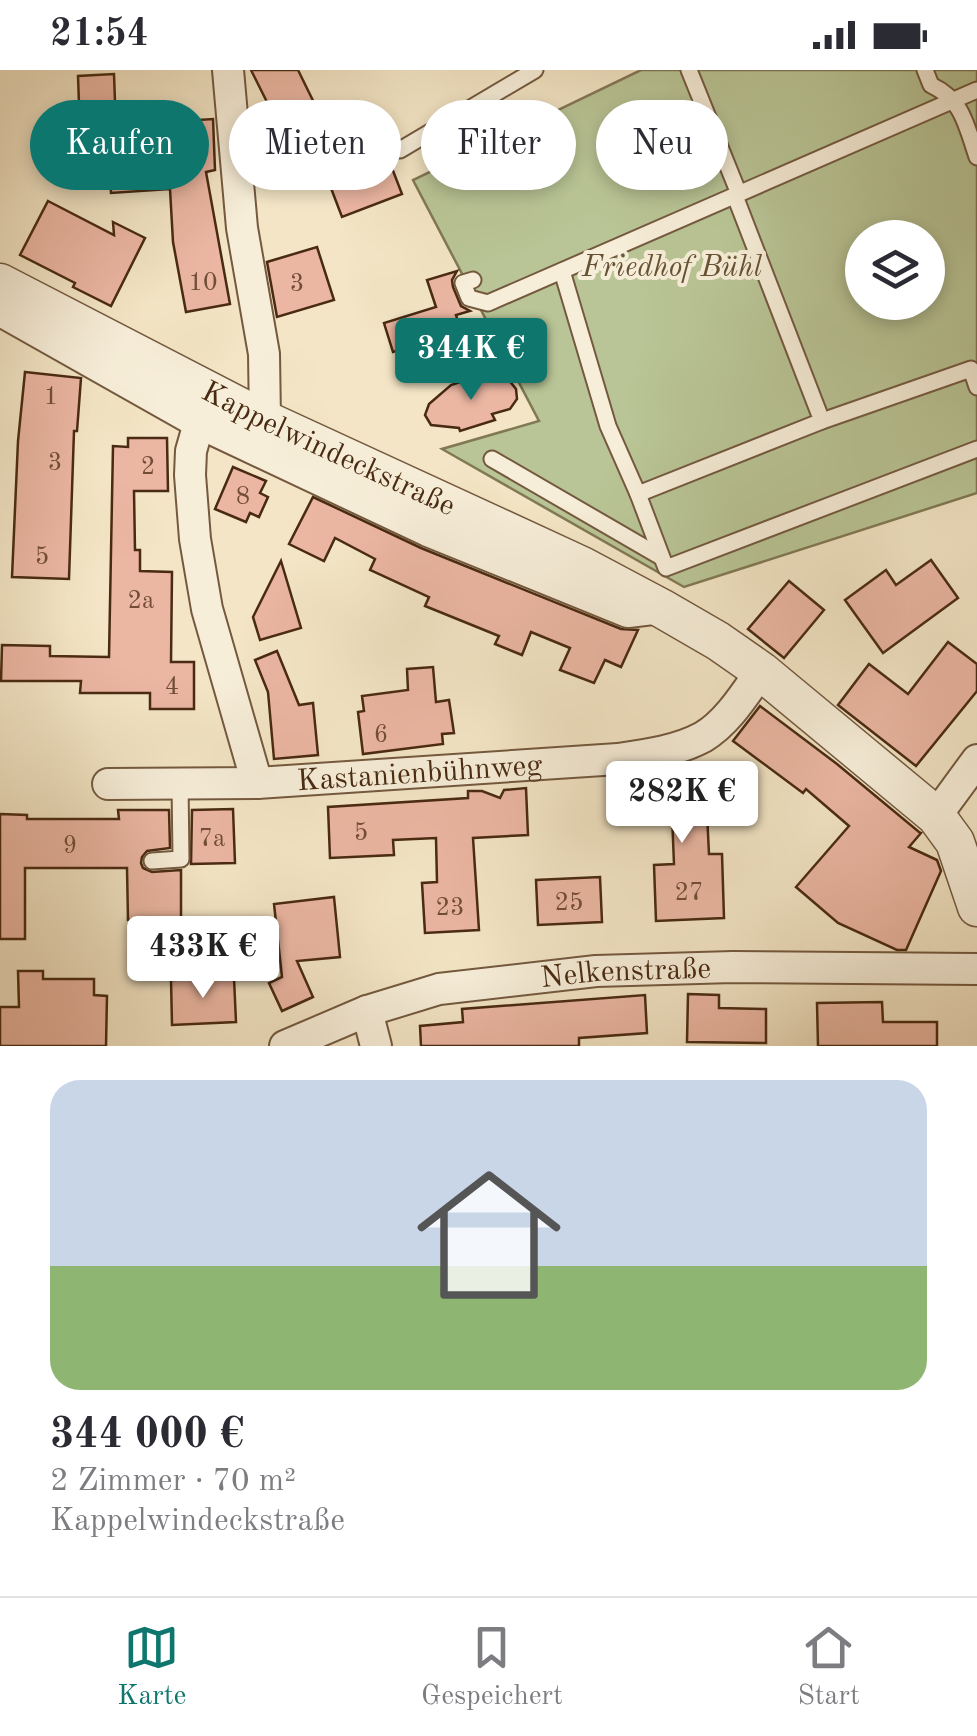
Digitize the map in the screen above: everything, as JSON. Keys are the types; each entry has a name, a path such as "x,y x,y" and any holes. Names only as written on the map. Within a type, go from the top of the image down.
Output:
{"street":[{"path":"228,70 242,228 264,354 265,420"},
{"name":"Kappelwindeckstraße","path":"2,304 582,566 718,641 936,816 955,842 977,907"},
{"name":"Kappelwindeckstraße","path":"2,304 199,423 428,532 628,612 661,608"},
{"path":"199,423 191,451 190,474 195,539 207,608 257,784"},
{"name":"Kastanienbühnweg","path":"108,784 257,784 618,759 663,752 705,736 733,710 761,672"},
{"path":"936,816 977,760"},
{"name":"Nelkenstraße","path":"285,1046 367,1012 439,990 596,971 733,967 977,969"},
{"path":"367,1012 376,1046"}],"lane":[{"path":"401,149 534,70"},
{"path":"689,70 822,421"},
{"path":"925,70 931,85 947,92 958,105 977,157"},
{"path":"473,280 463,283 469,298 488,304 977,90"},
{"path":"562,271 608,426 666,568 977,449"},
{"path":"638,494 822,421 974,368 977,387"},
{"path":"492,460 661,557"},
{"path":"152,860 181,859 180,783"}],"green space":[{"name":"Friedhof Bühl","path":"641,70 977,70 977,493 684,587 442,449 539,421 413,180 421,176 421,190 576,190 576,101"}],"building":[{"path":"251,70 298,70 313,100 266,100"},
{"path":"114,74 115,100 79,100 78,76"},
{"path":"209,119 213,119 215,170 209,171"},
{"path":"209,188 230,304 186,312 173,242 170,190"},
{"path":"111,190 155,190 111,193"},
{"path":"332,190 400,190 402,194 342,217"},
{"path":"48,201 114,235 113,222 145,238 111,306 20,255"},
{"path":"317,247 334,300 277,317 267,262"},
{"path":"457,271 453,287 461,306 470,311 456,315 461,331 393,352 384,323 436,307 427,280"},
{"path":"25,372 81,378 74,431 69,579 12,577"},
{"path":"472,378 508,379 516,389 517,399 510,409 492,414 495,420 460,431 431,425 425,415 429,404 451,385"},
{"path":"128,438 167,438 168,491 134,491 135,550 140,550 140,571 172,572 171,662 194,662 194,709 150,709 150,693 80,693 81,681 1,681 2,645 50,646 50,656 109,657 113,446 128,447"},
{"path":"233,467 266,481 260,493 268,497 259,517 250,513 246,522 215,509"},
{"path":"313,497 421,548 621,629 638,630 621,667 605,660 594,683 560,670 570,648 531,632 522,655 495,644 499,636 425,606 429,597 370,570 375,559 335,538 324,561 289,544"},
{"path":"931,560 958,598 883,653 845,600 886,570 896,585"},
{"path":"281,561 301,628 260,640 253,617"},
{"path":"789,581 824,610 784,658 748,629"},
{"path":"948,642 977,664 977,691 916,766 838,705 869,664 908,694"},
{"path":"277,651 299,705 313,703 318,755 274,759 268,692 255,660"},
{"path":"433,667 436,702 449,700 454,733 442,734 443,744 363,754 358,712 364,711 362,696 408,690 407,669"},
{"path":"760,706 921,833 909,847 937,860 941,871 906,950 897,950 838,923 796,887 849,826 806,789 803,793 733,741"},
{"path":"705,772 709,854 722,854 724,918 656,921 654,865 674,864 672,815 628,817 626,777"},
{"path":"526,788 528,835 473,838 479,930 425,933 422,883 437,882 436,838 393,840 394,855 330,858 328,807 468,798 468,791 500,798 504,790"},
{"path":"233,809 235,863 191,864 192,810"},
{"path":"118,810 169,810 170,848 147,851 141,863 152,872 181,870 181,920 128,920 127,868 25,868 25,939 0,939 0,814 27,815 27,819 119,819"},
{"path":"600,877 602,922 538,925 536,880"},
{"path":"334,897 340,957 297,961 313,997 282,1011 269,983 282,977 274,904"},
{"path":"18,971 43,971 43,979 94,979 94,995 107,996 106,1046 0,1046 0,1007 19,1007"},
{"path":"234,978 236,1022 172,1025 171,980"},
{"path":"688,994 719,995 719,1008 766,1009 766,1043 687,1042"},
{"path":"645,995 647,1033 579,1038 579,1046 421,1046 420,1026 463,1022 462,1009"},
{"path":"882,1002 883,1022 937,1022 937,1046 818,1046 817,1003"}]}
